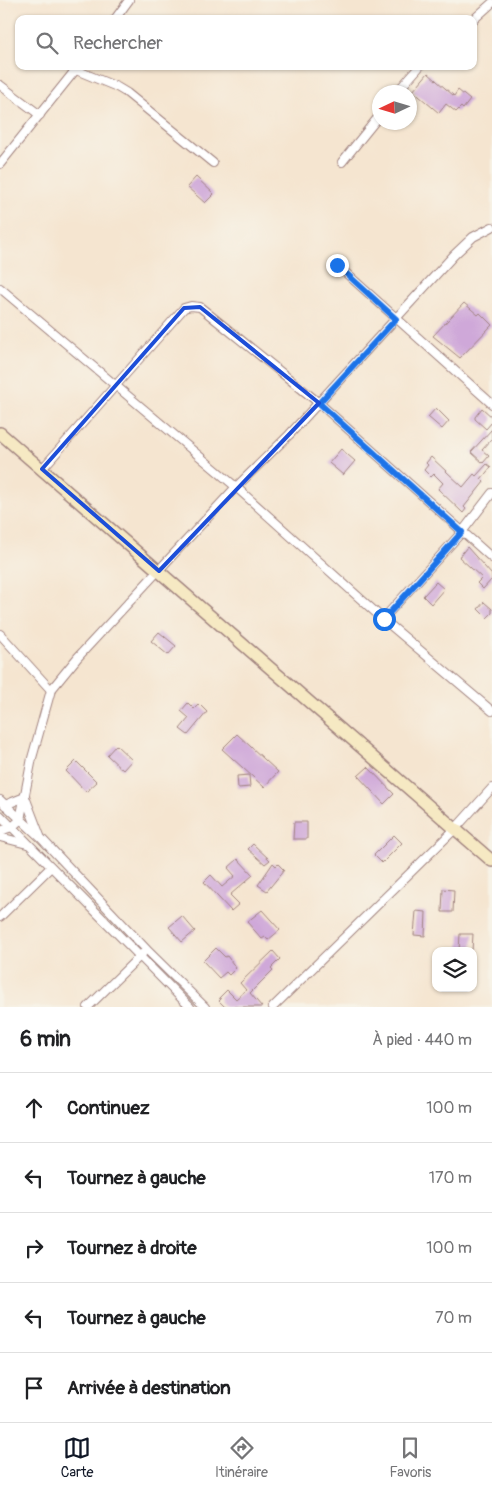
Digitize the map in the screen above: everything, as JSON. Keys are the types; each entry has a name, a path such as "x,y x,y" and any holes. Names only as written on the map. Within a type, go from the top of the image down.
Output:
{"street":[{"path":"118,15 129,0"},
{"path":"477,17 492,4"},
{"path":"0,164 75,70"},
{"path":"81,70 127,93 213,162"},
{"path":"403,85 416,70"},
{"path":"0,85 40,115"},
{"path":"342,162 372,125"},
{"path":"0,831 12,827 20,820 32,758 51,690 78,657 236,487 290,435 454,255 473,237 492,228"},
{"path":"337,265 492,404"},
{"path":"0,288 236,487 384,619 492,711"},
{"path":"42,469 114,385 184,308 191,306 200,307 319,403 492,558"},
{"path":"0,434 492,861"},
{"path":"384,619 462,532 492,493"},
{"path":"0,634 51,690"},
{"path":"273,1007 455,829 492,788"},
{"path":"25,797 3,803 41,838 200,1005"},
{"path":"25,797 41,838"},
{"path":"0,816 138,957 190,1007"},
{"path":"0,837 29,845"},
{"path":"0,917 51,866"},
{"path":"101,918 108,910"},
{"path":"88,1007 147,950"}],"highlighted area":[{"path":"200,307 319,403 159,571 42,469 184,308"}],"building":[{"path":"428,73 454,96 458,90 470,100 463,109 461,107 456,112 446,104 439,113 417,94 417,86"},
{"path":"196,177 214,194 205,203 187,187"},
{"path":"464,303 478,315 480,313 492,325 460,358 433,336"},
{"path":"436,408 449,421 442,429 428,417"},
{"path":"482,408 492,417 492,422 486,429 475,419"},
{"path":"492,429 492,439 482,450 489,456 483,463 471,452"},
{"path":"341,449 355,461 343,475 329,463"},
{"path":"431,457 463,487 474,474 476,476 487,464 491,467 481,479 484,482 464,507 466,509 463,513 438,489 443,483 434,474 431,477 424,470 428,465 426,463"},
{"path":"467,547 492,575 492,579 483,589 477,583 482,578 459,557"},
{"path":"436,582 444,589 431,604 423,596"},
{"path":"484,602 492,609 492,613 487,618 478,609"},
{"path":"159,632 176,646 168,655 151,641"},
{"path":"188,703 194,709 199,704 207,712 188,735 180,729 189,718 181,711"},
{"path":"237,734 278,772 264,787 222,749"},
{"path":"116,745 132,760 123,770 107,755"},
{"path":"76,761 97,782 86,792 66,771"},
{"path":"368,767 394,794 384,804 358,776"},
{"path":"249,775 250,787 238,788 237,776"},
{"path":"294,822 307,822 307,839 293,839"},
{"path":"394,835 402,843 382,863 374,855"},
{"path":"253,844 270,860 265,864 248,849"},
{"path":"238,859 253,875 230,895 239,904 231,911 204,882 211,875 222,887 235,876 228,868"},
{"path":"273,863 276,866 278,864 284,870 267,891 258,885"},
{"path":"443,889 454,890 453,912 442,912"},
{"path":"262,910 280,930 268,940 265,937 262,939 247,922"},
{"path":"416,911 426,912 425,936 414,935"},
{"path":"182,916 195,931 182,942 169,927"},
{"path":"460,934 473,934 472,947 459,947"},
{"path":"216,948 225,957 227,956 236,968 229,975 226,972 219,978 203,961"},
{"path":"273,951 280,959 271,968 273,970 250,993 262,1007 225,1007 219,1001 221,999 219,998 227,990 236,999 246,990 240,983"}],"route":[{"path":"337,265 396,319 319,403 462,532 384,619"}]}
